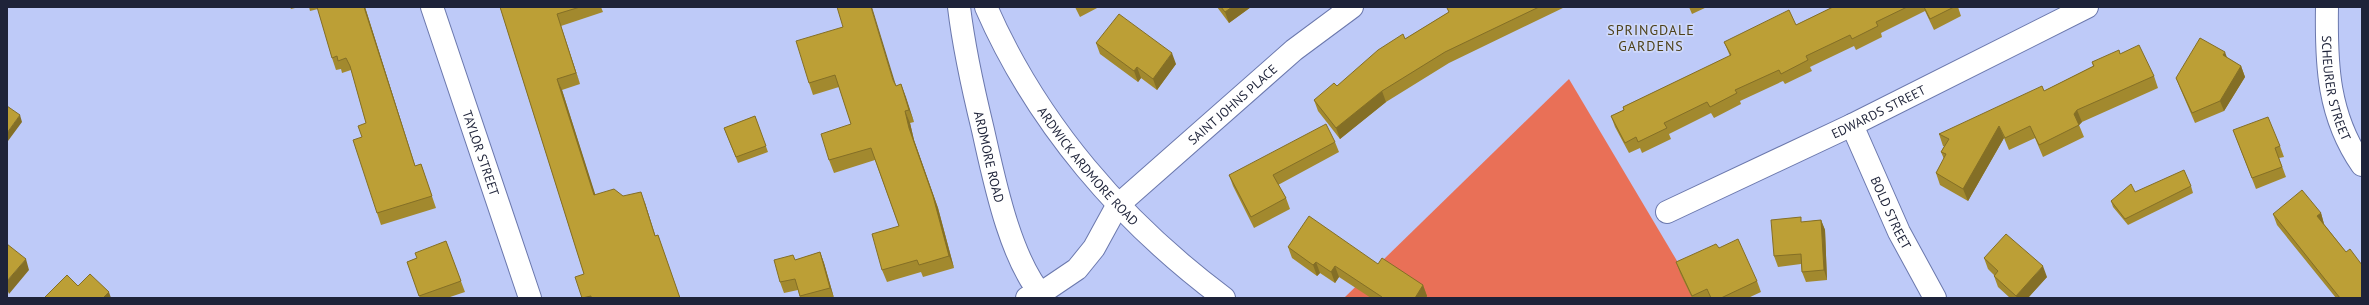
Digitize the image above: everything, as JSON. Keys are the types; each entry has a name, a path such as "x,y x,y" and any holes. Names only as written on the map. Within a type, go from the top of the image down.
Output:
{"street":[{"name":"TAYLOR STREET","path":"432,7 530,298"},
{"name":"ARDMORE ROAD","path":"958,7 964,51 995,184 1019,254 1037,297"},
{"name":"ARDWICK ARDMORE ROAD","path":"986,7 1020,76 1044,113 1083,166 1117,206 1224,298"},
{"name":"SAINT JOHNS PLACE","path":"1037,297 1077,269 1094,248 1117,206 1294,50 1352,7"},
{"name":"EDWARDS STREET","path":"1667,212 1852,125 2087,7"},
{"name":"SCHEURER STREET","path":"2327,7 2327,67 2332,97 2344,137 2362,165"},
{"name":"BOLD STREET","path":"1852,125 1899,232 1935,298"}],"shaded area":[{"path":"1569,79 1699,298 1344,298"}],"building":[{"path":"317,7 364,7 415,166 421,164 432,196 377,213 353,140 362,137 358,126 366,123 350,66 346,58 338,61 337,56 332,58"},
{"path":"500,7 580,7 557,14 576,73 557,79 594,195 614,189 623,196 641,192 655,236 658,235 680,298 591,298 591,296 582,298 575,277 584,274"},
{"path":"837,7 871,7 893,80 896,86 901,84 909,110 905,111 909,128 933,196 949,256 919,265 917,260 882,270 872,234 899,226 871,148 829,160 821,134 851,124 835,75 809,83 796,41 843,27"},
{"path":"1221,7 1232,7 1225,12"},
{"path":"1539,7 1445,52 1382,91 1336,128 1314,100 1334,83 1337,86 1378,50 1403,34 1405,39 1449,12 1447,8"},
{"path":"1833,7 1907,7 1876,22 1878,26 1852,39 1850,35 1806,56 1808,60 1781,74 1779,70 1735,90 1737,93 1710,107 1707,102 1664,123 1667,128 1638,142 1636,137 1625,143 1611,116 1624,110 1623,107 1731,55 1724,42 1789,10 1796,25"},
{"path":"1924,7 1954,7 1930,19"},
{"path":"1119,14 1172,53 1153,79 1137,67 1134,71 1096,43"},
{"path":"2200,38 2225,52 2223,55 2241,66 2220,101 2192,113 2176,78"},
{"path":"2139,45 2154,76 2077,110 2074,114 2079,125 2039,145 2030,126 2005,138 1999,126 1963,189 1936,173 1946,154 1941,152 1949,139 1939,134 2042,86 2044,91 2094,66 2092,62 2119,50 2120,54"},
{"path":"7,106 20,115 7,133"},
{"path":"755,116 766,146 736,157 724,128"},
{"path":"2268,117 2280,146 2275,148 2282,167 2252,178 2233,130"},
{"path":"1326,124 1335,142 1273,175 1286,198 1251,217 1229,175"},
{"path":"2184,170 2191,186 2125,219 2111,201 2131,184 2135,192"},
{"path":"2302,190 2321,213 2317,216 2346,252 2350,249 2362,265 2362,298 2340,298 2273,214"},
{"path":"1309,216 1378,264 1382,258 1423,285 1415,298 1381,298 1382,297 1335,266 1331,272 1316,262 1313,265 1288,247"},
{"path":"1801,217 1801,222 1821,220 1824,270 1802,272 1801,254 1774,256 1771,220"},
{"path":"2006,234 2043,266 2016,296 1994,276 1998,271 1984,258"},
{"path":"1738,239 1757,281 1721,298 1711,298 1707,289 1692,296 1676,262 1716,244 1719,248"},
{"path":"446,241 461,281 419,296 407,262 417,258 415,253"},
{"path":"7,244 26,259 7,281"},
{"path":"820,252 830,288 800,296 795,279 780,282 774,260 793,255 795,260"},
{"path":"90,274 109,292 103,298 44,298 67,275 78,286"}],"district":[{"name":"SPRINGDALE GARDENS","path":"1651,38"}]}
